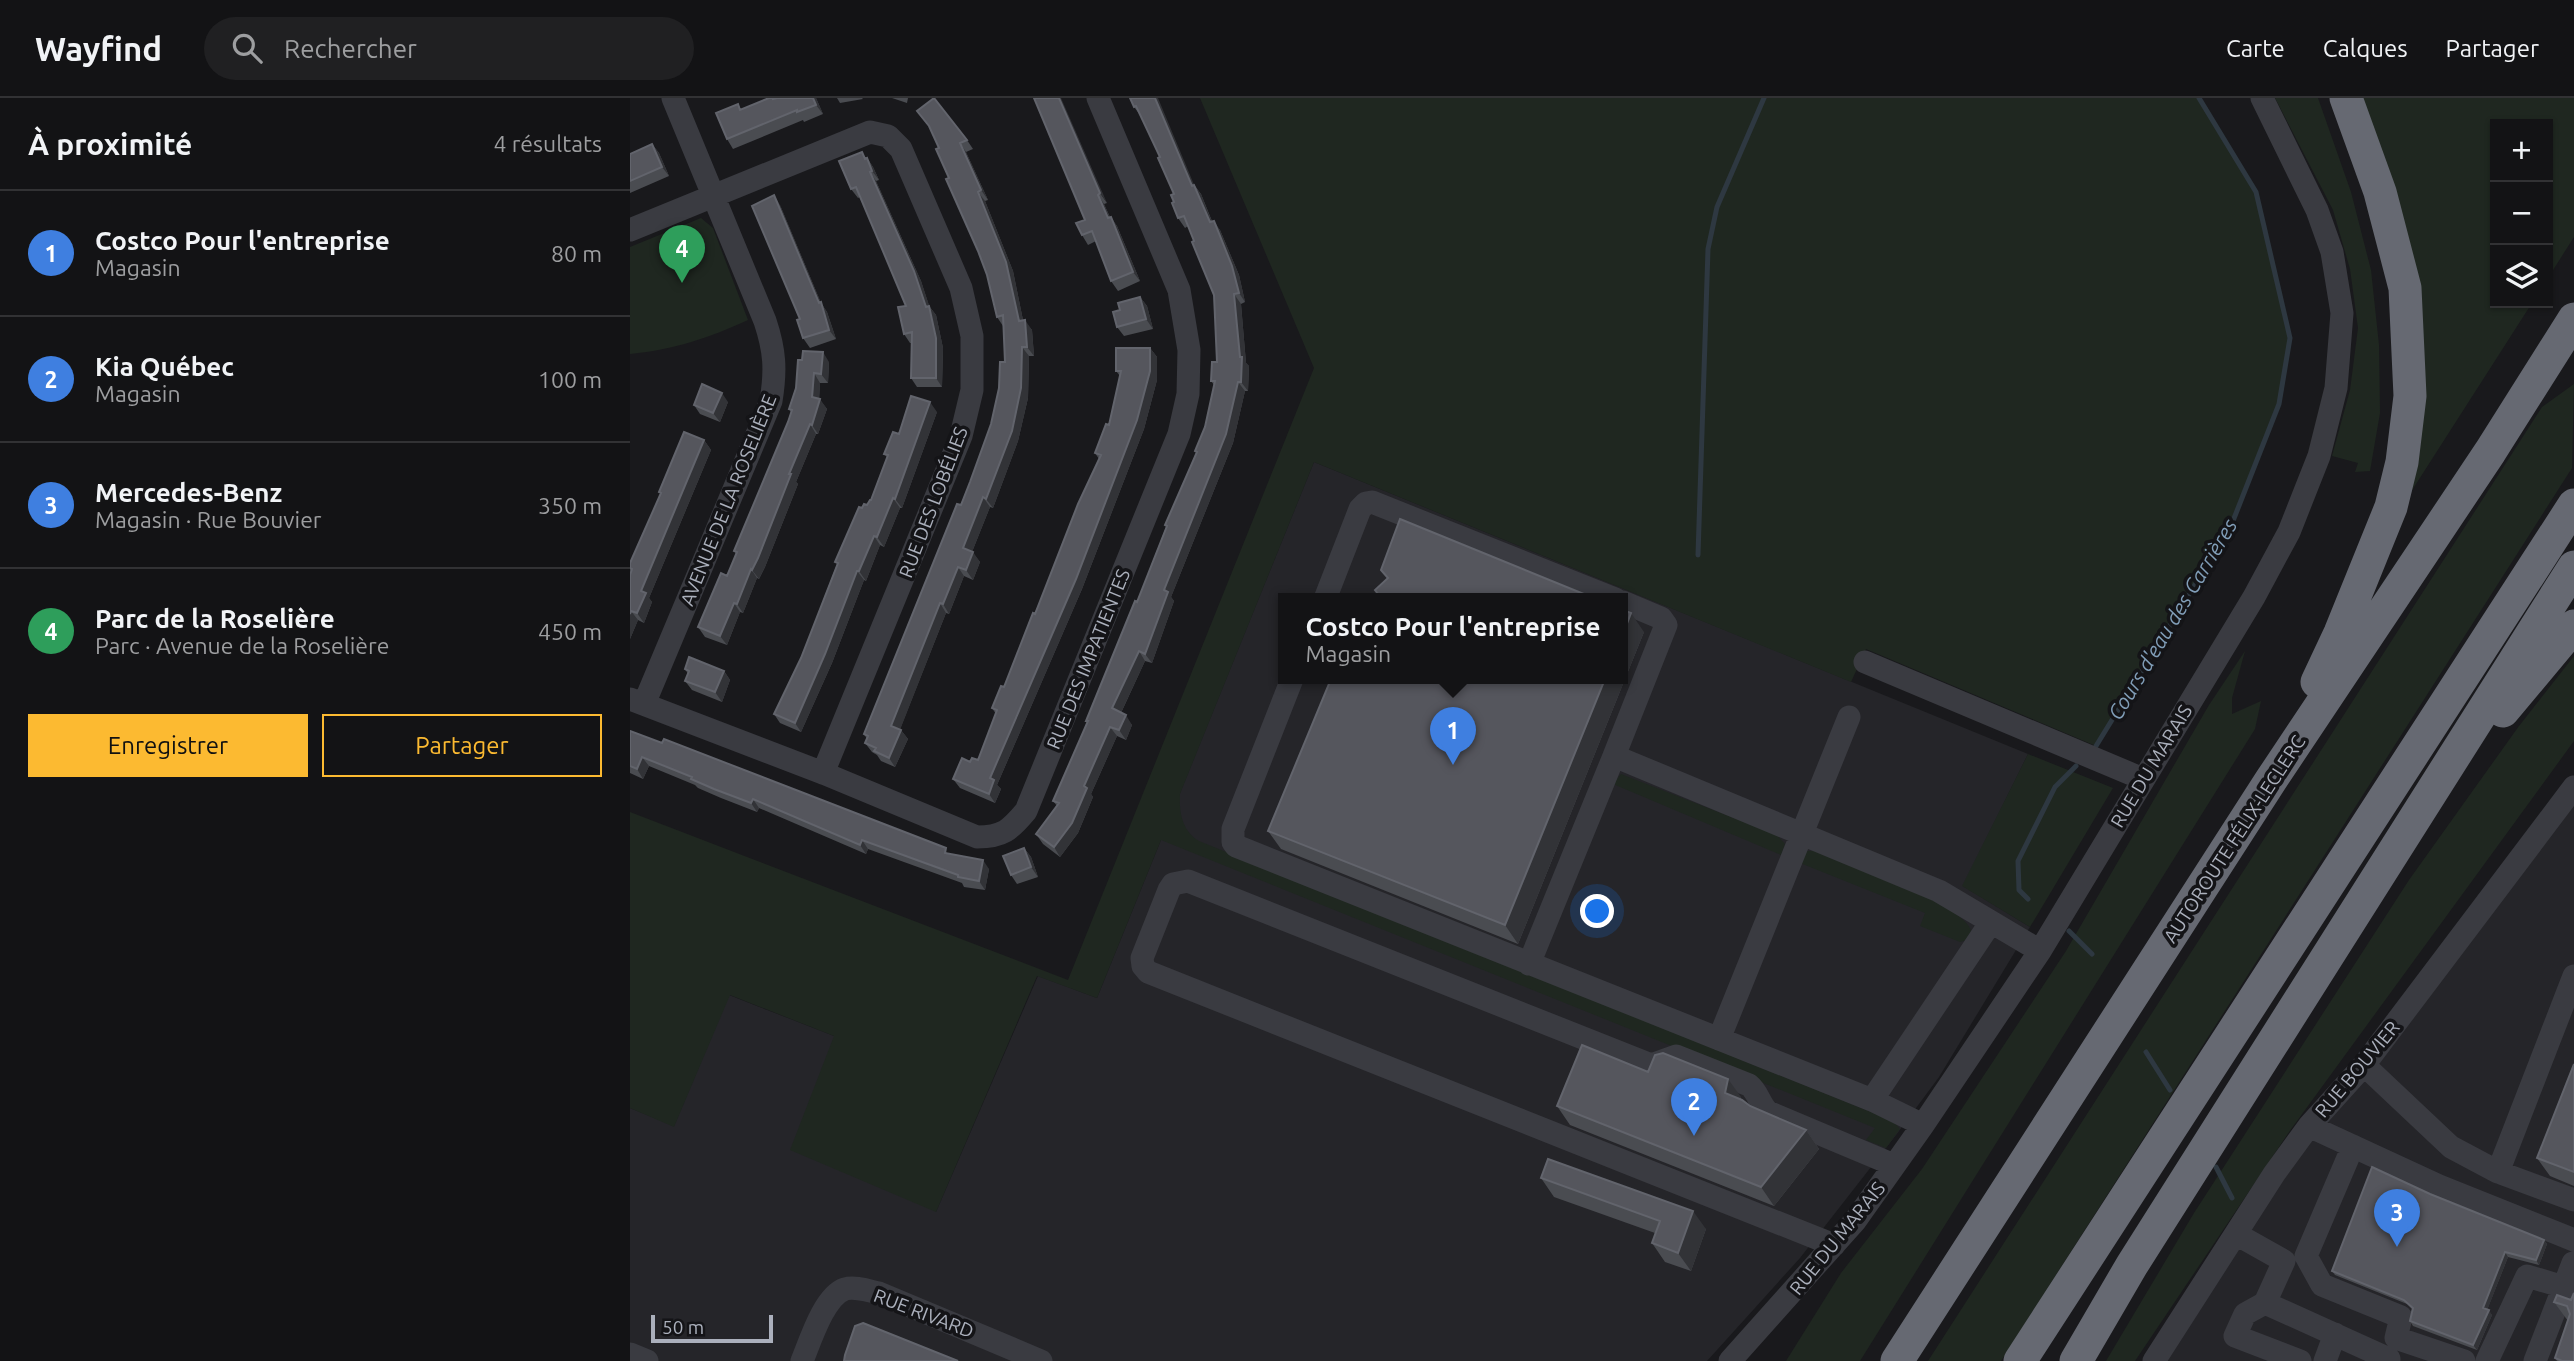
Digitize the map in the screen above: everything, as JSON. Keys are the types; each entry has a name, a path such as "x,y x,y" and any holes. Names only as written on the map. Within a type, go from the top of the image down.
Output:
{"highway":[{"path":"2271,780 2340,633 2391,507 2402,462 2408,409 2404,288 2380,192 2346,98"},
{"path":"2490,452 2574,305"},
{"name":"AUTOROUTE FÉLIX-LECLERC","path":"1897,1361 2271,780 2490,452 2574,319"},
{"path":"2021,1361 2574,505"},
{"path":"2076,1361 2132,1265 2574,567"},
{"path":"2416,815 2574,626"},
{"path":"2062,1361 2132,1265"}],"street":[{"name":"AVENUE DE LA ROSELIÈRE","path":"637,701 771,401 776,370 772,342 765,321 673,98"},
{"name":"RUE DES IMPATIENTES","path":"637,701 823,773 977,837 995,837 1012,828 1026,811 1179,434 1188,394 1189,350 1179,290 1098,98"},
{"name":"RUE DU MARAIS","path":"1730,1361 1834,1245 1923,1125 2040,951 2254,597 2290,532 2319,456 2336,388 2342,313 2332,252 2317,210 2262,98"},
{"name":"RUE DES LOBÉLIES","path":"630,230 870,132 888,136 901,149 961,288 972,336 972,390 961,436 823,773"},
{"path":"1327,593 1360,509 1366,503 1372,502 1600,593"},
{"path":"1529,964 1665,625 1661,618 1628,604"},
{"path":"1865,662 2143,779"},
{"path":"1290,684 1233,829 1233,842 1242,849 1872,1100 1923,1125"},
{"path":"1719,1039 1849,717"},
{"path":"1614,757 1938,891 2040,951"},
{"name":"RUE BOUVIER","path":"2154,1361 2274,1174 2309,1126 2364,1065 2574,787"},
{"path":"1834,1245 1148,972 1143,966 1142,958 1169,890 1173,884 1188,881 1651,1065 1676,1056 1749,1085 1757,1091 1762,1106 1768,1112 1894,1165"},
{"path":"1872,1100 1991,922"},
{"path":"2498,1172 2574,976"},
{"path":"2364,1065 2451,1147 2498,1172 2574,1200"},
{"path":"2309,1126 2440,1186 2574,1240"},
{"path":"2306,1256 2353,1146"},
{"path":"2235,1234 2284,1261 2306,1256"},
{"path":"2306,1256 2322,1285 2402,1317 2391,1352"},
{"path":"2284,1261 2265,1303 2245,1314 2235,1336 2300,1361"},
{"path":"2535,1361 2574,1263"},
{"path":"2487,1361 2527,1276 2564,1287"},
{"name":"RUE RIVARD","path":"802,1361 830,1301 844,1289 878,1293 1041,1361"},
{"path":"2265,1303 2335,1334 2391,1352 2464,1361"},
{"path":"2325,1361 2335,1334"},
{"path":"630,1354 647,1361"}],"shaded area":[{"path":"1200,98 2199,98 2256,192 2290,338 2279,404 2231,526 2096,746 1866,649 1851,682 1314,462 1180,794 1180,808 1185,826 1199,841 1893,1121 1900,1129 1886,1148 1866,1140 1875,1128 1161,840 1097,998 1037,976 936,1212 790,1150 834,1036 730,995 674,1127 630,1108 630,812 1068,980 1314,368"},
{"path":"2275,98 2318,98 2351,192 2371,270 2379,345 2380,413 2370,471 2355,472 2358,463 2332,456 2350,390 2358,328 2350,269 2333,210"},
{"path":"2363,98 2574,98 2574,237 2553,270 2553,119 2490,119 2490,308 2529,308 2400,509 2419,392"},
{"path":"701,218 713,228 748,320 690,342 630,354 630,247"},
{"path":"2574,384 2572,468 2001,1361 1928,1361 2542,407"},
{"path":"1314,462 2028,754 1963,886 2030,927 1939,1077 1896,1135 1800,1258 1707,1361 630,1361 630,1108 674,1126 729,995 834,1036 936,1212 1038,976 1097,998"},
{"path":"2245,651 2232,698 2232,714 2261,701 2255,729 1860,1361 1786,1361 1841,1273 1922,1169 2066,951 2209,705"},
{"path":"2574,656 2574,741 2289,1132 2135,1361 2106,1361 2194,1213 2409,880 2519,726"},
{"path":"2028,754 2113,788 2030,927 1962,886"},
{"path":"1621,774 1777,835 1785,844 1781,855 1613,784"},
{"path":"2574,787 2574,1361 2154,1361 2274,1174"},
{"path":"1806,851 1817,851 1928,898 1964,921 1971,931 1967,940 1960,942 1920,926 1925,913 1800,863"}],"building":[{"path":"769,98 813,98 816,105 797,110 727,139 716,113 738,104 740,110"},
{"path":"934,98 967,140 960,143 981,190 978,192 1006,262 1019,321 1025,320 1027,347 1022,347 1021,388 1012,431 986,499 983,497 963,548 973,552 966,570 958,567 943,604 940,603 891,726 901,730 889,758 865,743 868,736 864,734 957,504 961,505 970,482 991,424 999,388 1000,362 1005,362 1003,315 997,317 987,275 946,179 949,178 936,149 939,148 929,126 917,111"},
{"path":"1034,98 1059,98 1133,272 1111,281 1092,231 1082,235 1076,223 1085,220"},
{"path":"1130,98 1155,98 1192,186 1194,185 1210,222 1214,221 1232,266 1239,293 1234,294 1242,357 1241,382 1238,382 1226,434 1164,590 1168,592 1145,654 1139,651 1112,708 1126,715 1119,730 1110,727 1084,786 1087,788 1072,823 1054,847 1036,834 1059,803 1053,801 1197,452 1195,451 1205,427 1215,381 1211,381 1212,362 1217,362 1214,295 1184,216 1178,218 1172,203 1174,202 1171,195 1174,194 1158,158 1160,157"},
{"path":"652,144 662,167 630,181 630,154"},
{"path":"862,152 865,159 867,158 872,171 870,172 914,271 926,307 929,306 936,338 936,378 911,378 912,332 904,334 898,307 906,306 856,187 851,189 839,161"},
{"path":"774,195 819,303 821,302 829,330 803,338 797,320 800,319 752,206"},
{"path":"1140,297 1146,319 1117,327 1113,312 1120,310 1118,303"},
{"path":"1116,348 1150,348 1150,371 1137,420 1076,579 990,778 994,780 989,794 953,779 962,758 970,762 972,758 978,760 997,710 992,708 1001,686 1004,687 1078,504 1101,455 1095,453 1106,424 1109,425 1121,371 1116,371"},
{"path":"803,351 823,352 821,374 814,373 812,397 820,399 758,558 720,636 698,627 721,573 727,576 737,552 734,551 788,422 796,388 798,360 802,360"},
{"path":"702,384 722,393 713,413 694,405"},
{"path":"911,396 930,402 895,499 893,498 877,537 874,536 857,571 795,723 774,714 801,658 838,563 835,562 859,507 862,508 871,500 888,455 884,454 893,432 899,434"},
{"path":"684,432 704,440 641,591 646,593 637,613 631,611 630,614 630,563"},
{"path":"1400,519 1581,593 1377,593 1375,590 1388,578 1381,570"},
{"path":"689,657 724,671 715,692 685,681 689,671 685,669"},
{"path":"1329,684 1603,684 1505,925 1268,831"},
{"path":"630,731 662,743 664,739 946,848 945,853 983,860 979,881 958,877 862,840 860,845 753,799 751,803 714,789 642,757 637,769 630,766"},
{"path":"1024,848 1031,867 1011,875 1003,856"},
{"path":"1582,1045 1648,1072 1655,1055 1663,1053 1728,1079 1725,1093 1806,1130 1761,1187 1557,1106"},
{"path":"2574,1064 2574,1172 2537,1158"},
{"path":"1548,1159 1693,1211 1678,1253 1652,1243 1660,1221 1541,1178"},
{"path":"2372,1167 2430,1194 2544,1240 2536,1260 2505,1252 2483,1308 2489,1310 2473,1345 2410,1321 2413,1308 2404,1300 2332,1271"},
{"path":"2574,1293 2574,1361 2562,1361 2555,1358 2570,1314 2567,1306 2554,1302 2557,1295 2571,1300"},
{"path":"863,1323 958,1361 844,1361 855,1326"}],"waterway":[{"path":"1698,555 1708,249 1717,207 1764,98"},
{"name":"Cours d'eau des Carrières","path":"2096,746 2231,526 2279,404 2290,338 2256,192 2199,98"},
{"name":"Cours d'eau des Carrières","path":"2028,899 2019,890 2018,861 2055,787 2076,766"},
{"name":"Cours d'eau des Carrières","path":"2069,931 2092,954"},
{"name":"Cours d'eau des Carrières","path":"2146,1052 2170,1090"},
{"name":"Cours d'eau des Carrières","path":"2216,1167 2232,1198"}],"place":[{"name":"Parc de la Roselière","path":"682,283"},
{"name":"Costco Pour l'entreprise","path":"1453,765"},
{"name":"Kia Québec","path":"1694,1136"},
{"name":"Mercedes-Benz","path":"2397,1247"}]}
